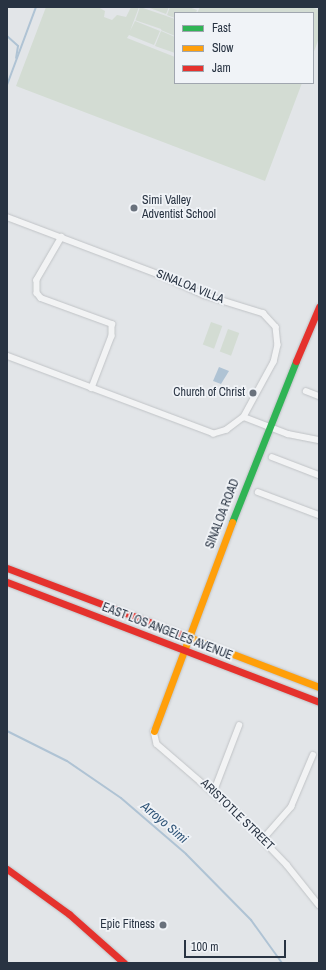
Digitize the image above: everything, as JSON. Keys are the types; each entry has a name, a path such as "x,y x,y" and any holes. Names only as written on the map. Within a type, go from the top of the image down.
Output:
{"main road":[{"name":"SINALOA ROAD","path":"154,731 185,651 267,426 319,307"},
{"name":"EAST LOS ANGELES AVENUE","path":"7,568 319,687"},
{"name":"EAST LOS ANGELES AVENUE","path":"7,582 319,702"},
{"path":"7,869 69,914 124,963"}],"street":[{"name":"SINALOA VILLA","path":"7,217 62,237 204,295 252,308 271,320 276,327 278,345 274,362 244,417 228,430 214,434 7,356"},
{"path":"62,237 37,280 37,293 41,298 112,324 112,336 92,388"},
{"path":"306,391 319,396"},
{"path":"244,417 292,436 319,440"},
{"path":"272,457 319,475"},
{"path":"258,492 319,515"},
{"path":"214,791 239,726"},
{"name":"ARISTOTLE STREET","path":"154,731 157,744 214,791 263,839 319,905"},
{"path":"263,839 291,807 313,754"},
{"path":"313,898 319,893"}],"shaded area":[{"path":"46,7 98,7 105,11 104,17 112,20 117,15 126,17 131,7 139,7 130,31 135,21 160,31 154,45 129,35 127,38 174,57 174,84 302,84 265,181 16,86"},
{"path":"140,7 166,16 162,29 135,20"},
{"path":"147,7 169,7 166,14"},
{"path":"170,7 189,7 197,10 196,12 174,12 174,18 167,15"},
{"path":"200,7 311,7 319,10 319,38 314,51 314,12 198,12"},
{"path":"166,16 174,19 174,36 161,30"},
{"path":"161,31 174,37 174,53 155,46"},
{"path":"211,322 222,326 214,349 203,345"},
{"path":"228,329 239,333 231,356 220,352"}],"water":[{"path":"219,367 229,371 221,384 213,381"}],"waterway":[{"path":"7,85 36,7"},
{"path":"7,36 18,46 16,58"},
{"name":"Arroyo Simi","path":"7,731 67,761 121,798 186,854 251,920 282,963"}],"traffic: fast":[{"path":"232,522 296,361"}],"traffic: slow":[{"path":"154,731 232,522"},
{"path":"186,636 319,687"}],"traffic: jam":[{"path":"296,361 319,307"},
{"path":"7,568 186,636"},
{"path":"7,582 319,702"},
{"path":"7,869 69,914 124,963"}],"place":[{"name":"Simi Valley Adventist School","path":"134,208"},
{"name":"Church of Christ","path":"253,393"},
{"name":"Epic Fitness","path":"163,925"}]}
